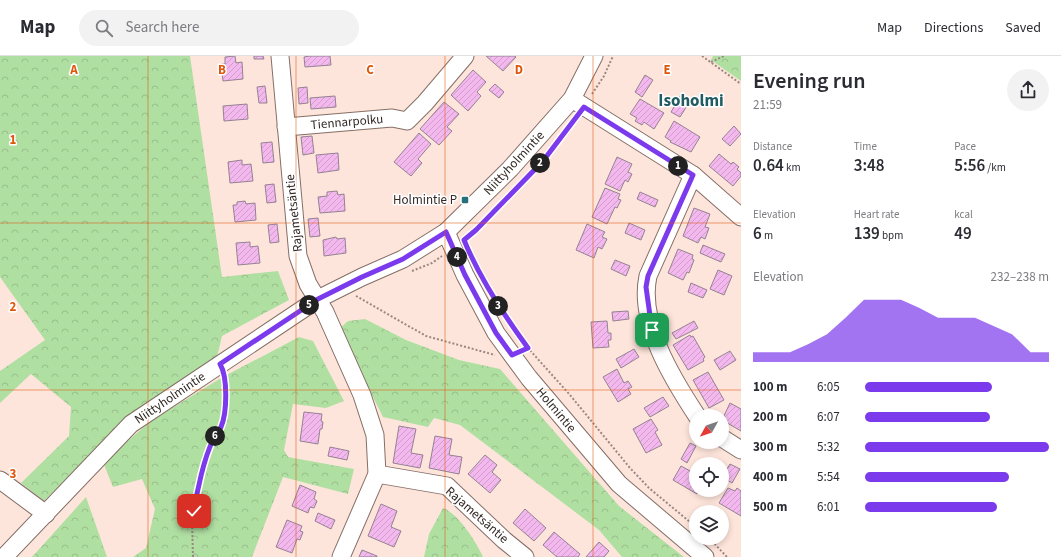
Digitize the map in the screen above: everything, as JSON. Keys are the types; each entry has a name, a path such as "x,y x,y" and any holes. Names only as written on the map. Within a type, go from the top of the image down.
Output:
{"street":[{"name":"Rajametsäntie","path":"280,56 298,256 308,284 318,299 362,395 375,435 377,474 342,557"},
{"name":"Tiennarpolku","path":"286,127 392,118 407,121 426,103 465,56"},
{"name":"Niittyholmintie","path":"4,557 131,424 318,299 403,259 446,232 578,103 594,56"},
{"path":"578,103 693,175 741,217"},
{"path":"693,175 648,276 646,287 652,330 661,353 693,409"},
{"name":"Holmintie","path":"446,232 465,275 496,333 529,378 619,484 705,557"},
{"path":"729,442 741,450"},
{"name":"Rajametsäntie","path":"377,474 447,486 504,540 525,557"},
{"path":"0,480 46,514"}],"path":[{"path":"578,103 604,76 613,56"},
{"path":"702,56 741,84"},
{"path":"711,62 724,56"},
{"path":"464,240 476,230 543,161 570,125"},
{"path":"355,296 426,336 490,355 512,355 528,348"},
{"path":"504,314 528,348 570,395 630,468 649,488 689,520"},
{"path":"193,557 192,519 197,490 213,440 221,428 225,414 224,371 220,364"},
{"path":"716,545 727,557"}],"green space":[{"path":"0,56 190,56 222,277 278,271 289,300 222,336 217,357 111,433 44,501 21,483 69,436 71,407 31,374 0,403 0,371 45,340 0,277"},
{"path":"713,56 741,56 741,81 711,60"},
{"path":"365,319 406,340 459,360 500,369 619,506 684,557 622,557 599,530 460,425 434,418 428,427 383,417 339,329 348,321"},
{"path":"299,337 313,341 344,401 326,408 293,404 284,450 288,457 354,469 348,494 283,477 252,557 133,557 146,548 155,509 142,479 113,487 103,462 151,421 221,378"},
{"path":"86,497 107,557 32,557"},
{"path":"443,508 449,511 461,522 483,557 424,557 429,534"}],"building":[{"path":"235,56 236,63 242,62 243,79 223,81 221,64 225,64 225,57"},
{"path":"254,56 263,56 264,59 254,59"},
{"path":"330,56 331,65 305,67 304,57"},
{"path":"486,56 515,56 516,57 503,71"},
{"path":"473,70 486,82 477,92 481,96 468,111 451,95"},
{"path":"645,75 653,80 642,97 635,92"},
{"path":"495,84 504,92 499,98 489,90"},
{"path":"265,86 267,103 259,103 257,87"},
{"path":"307,87 308,103 299,104 298,88"},
{"path":"681,95 690,101 680,117 671,112"},
{"path":"335,96 336,107 311,109 310,98"},
{"path":"640,99 664,113 654,129 644,122 642,125 635,121 637,118 630,114"},
{"path":"444,102 459,114 447,127 452,131 439,145 420,129"},
{"path":"247,104 248,119 224,121 223,106"},
{"path":"674,121 700,137 691,152 670,142 671,141 665,137"},
{"path":"734,126 741,134 730,146 722,139"},
{"path":"419,133 431,144 418,159 422,163 411,176 394,162"},
{"path":"312,136 314,153 303,155 301,137"},
{"path":"272,142 274,162 263,163 261,143"},
{"path":"338,153 339,170 318,173 316,155"},
{"path":"719,154 731,164 733,162 739,167 737,169 741,173 741,176 733,186 709,166"},
{"path":"617,157 632,164 628,172 632,174 628,182 625,180 620,191 605,184"},
{"path":"242,160 242,165 251,164 253,181 230,183 228,162"},
{"path":"274,184 276,202 267,203 265,185"},
{"path":"605,188 620,194 618,199 621,200 617,208 615,207 607,224 592,217"},
{"path":"337,191 338,195 344,194 345,211 320,213 318,197 327,196 327,192"},
{"path":"640,192 658,200 655,207 637,199"},
{"path":"245,201 246,204 255,203 256,220 235,222 233,205 237,205 237,202"},
{"path":"694,208 710,214 705,227 709,228 705,239 701,237 698,243 683,236"},
{"path":"318,218 320,236 310,237 308,219"},
{"path":"629,223 645,230 641,240 625,233"},
{"path":"277,224 279,242 270,243 268,225"},
{"path":"587,224 605,232 602,237 607,239 602,249 598,247 594,258 576,250"},
{"path":"336,237 337,239 345,238 346,253 324,256 323,240"},
{"path":"250,242 250,247 258,246 260,263 238,265 236,243"},
{"path":"703,245 725,254 721,262 700,253"},
{"path":"678,249 693,255 692,259 694,260 689,273 687,272 683,280 668,273"},
{"path":"615,260 630,266 626,276 611,269"},
{"path":"718,270 732,276 724,295 710,289"},
{"path":"691,283 707,290 703,298 688,292"},
{"path":"628,311 629,319 613,321 612,312"},
{"path":"607,321 608,333 611,333 611,340 608,340 609,347 593,348 591,322"},
{"path":"694,321 698,328 676,339 672,333"},
{"path":"690,335 691,337 693,336 705,357 703,359 704,361 688,370 673,345"},
{"path":"634,349 639,357 621,368 616,359"},
{"path":"730,351 736,360 720,370 714,360"},
{"path":"617,369 624,383 628,381 632,387 628,389 631,394 618,402 603,377"},
{"path":"708,372 724,400 709,408 693,380"},
{"path":"663,397 669,406 650,417 644,408"},
{"path":"730,403 741,409 741,431 729,424 729,409 727,409"},
{"path":"304,412 322,414 321,421 323,422 322,429 320,429 318,444 300,441"},
{"path":"651,419 658,430 655,432 662,445 646,453 633,429"},
{"path":"399,426 416,429 411,453 423,455 420,468 393,463"},
{"path":"435,436 452,439 449,455 462,457 459,474 429,468"},
{"path":"689,445 689,449 694,449 687,463 681,459"},
{"path":"330,447 349,451 347,460 328,456"},
{"path":"485,455 497,465 492,472 501,480 490,493 468,474"},
{"path":"730,464 740,469 732,483 729,481"},
{"path":"681,466 689,470 689,489 673,480"},
{"path":"300,485 316,492 314,499 317,501 314,508 310,507 308,513 292,506"},
{"path":"729,488 735,491 737,488 741,491 741,516 729,509 729,505 722,505 719,503 723,497 729,497"},
{"path":"381,504 397,511 391,527 401,531 394,547 368,536"},
{"path":"525,509 546,528 534,541 513,523"},
{"path":"318,513 335,520 331,529 315,521"},
{"path":"287,520 302,526 300,531 303,532 300,540 297,539 292,553 276,547"},
{"path":"554,532 580,554 578,557 557,557 543,545"},
{"path":"599,542 609,551 604,557 586,557"},
{"path":"362,550 377,556 377,557 359,557"}],"place":[{"name":"Holmintie P","path":"465,200"}],"district":[{"name":"Isoholmi","path":"691,101"}],"route":[{"path":"194,511 197,490 213,440 221,428 225,414 224,371 220,364 318,299 403,259 446,232 465,275 496,333 512,355 528,348 500,309 472,261 464,240 476,230 543,161 584,107 693,175 648,276 646,287 652,330"}]}
